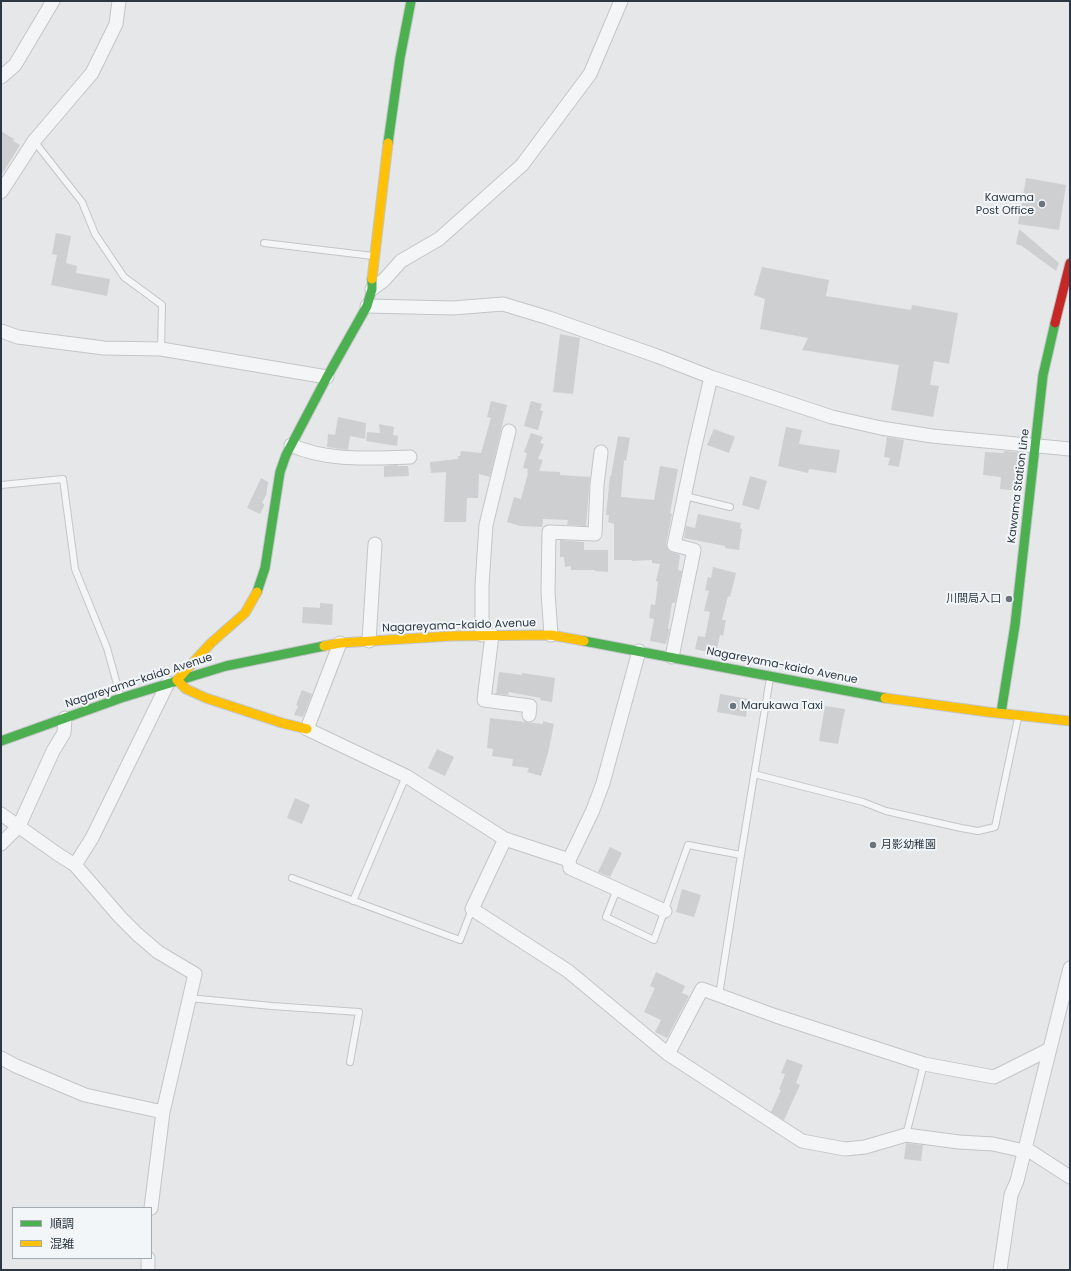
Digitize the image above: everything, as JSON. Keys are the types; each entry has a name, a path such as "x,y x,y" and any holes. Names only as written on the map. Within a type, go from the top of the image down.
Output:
{"main road":[{"path":"307,729 282,723 206,698 172,681 211,643 245,613 259,589 265,568 280,472 291,445 367,306 372,289 374,256 384,170 398,73 411,1"},
{"name":"Kawama Station Line","path":"1001,713 1015,625 1043,374 1070,263"},
{"name":"Nagareyama-kaido Avenue","path":"1,741 121,698 172,681 226,666 340,643 487,635 550,635 896,700 1070,721"}],"street":[{"path":"1,77 15,65 53,1"},
{"path":"1,191 34,142 92,73 116,24 119,1"},
{"path":"372,289 384,280 401,261 439,239 522,165 590,74 621,1"},
{"path":"367,306 453,308 504,304 549,318 657,356 711,377 832,417 881,428 932,436 1070,449"},
{"path":"1,331 18,337 104,348 161,349 327,377"},
{"path":"672,657 694,550 674,545 711,377"},
{"path":"509,431 486,525 482,585 487,635 484,700 530,706 529,715"},
{"path":"291,445 304,450 352,458 410,457"},
{"path":"550,635 548,592 549,532 595,534 597,485 601,452"},
{"path":"369,641 375,544"},
{"path":"340,643 307,729 406,776 505,839 569,860"},
{"path":"639,651 603,783 593,810 569,860 570,868 665,911"},
{"path":"75,865 92,838 172,681"},
{"path":"1,844 19,826 53,751 64,732 65,718"},
{"path":"1,814 75,865 120,917 137,934 158,952 195,974 163,1112 151,1207"},
{"path":"505,839 472,909 568,971 668,1054 802,1141 845,1149 865,1147 906,1135 959,1142 993,1144 1024,1149 1070,1177"},
{"path":"1000,1270 1011,1195 1017,1181 1070,968"},
{"path":"668,1054 702,989 776,1016 924,1064 994,1077 1050,1048"},
{"path":"1,1058 16,1066 85,1095 163,1112"},
{"path":"148,1259 148,1270"}],"lane":[{"path":"34,142 82,202 95,234 124,277 162,305 161,349"},
{"path":"264,243 374,256"},
{"path":"1,485 63,479 75,569 107,648 121,698"},
{"path":"685,496 730,506"},
{"path":"719,995 770,676"},
{"path":"754,774 863,802 886,811 978,831 995,827 1019,715"},
{"path":"353,901 406,776"},
{"path":"617,889 606,917 654,940 688,845 741,855"},
{"path":"292,878 460,940 472,909"},
{"path":"189,998 359,1012 350,1062"},
{"path":"906,1135 924,1064"}],"building":[{"path":"1,131 14,139 13,141 20,145 1,176"},
{"path":"1026,178 1066,185 1059,230 1018,224"},
{"path":"1019,229 1059,263 1056,271 1022,246 1016,244"},
{"path":"56,233 71,236 66,263 77,266 76,273 110,279 107,296 51,285 57,255 52,254"},
{"path":"762,267 829,280 826,296 911,310 912,305 958,313 949,364 934,361 930,385 939,386 933,417 891,410 899,365 802,350 808,338 760,329 765,299 754,295"},
{"path":"560,334 580,338 573,394 553,392"},
{"path":"491,401 507,405 490,477 479,474 478,498 467,498 466,522 444,522 446,472 431,473 430,462 458,459 461,451 481,453 491,418 487,417"},
{"path":"531,401 542,404 540,410 543,411 538,430 524,426"},
{"path":"338,417 366,423 365,439 350,436 348,450 327,447 328,434 335,435"},
{"path":"379,424 394,427 393,435 398,436 397,446 366,441 367,432 380,433"},
{"path":"786,427 802,430 799,444 840,450 836,473 809,469 808,473 778,466"},
{"path":"714,429 735,437 729,453 707,445"},
{"path":"531,433 543,437 540,443 544,444 538,459 543,460 539,471 560,472 560,475 590,477 586,526 567,525 568,520 543,519 542,527 520,526 507,522 514,497 521,499 528,473 528,469 523,468 527,453 524,452"},
{"path":"618,436 630,438 626,461 624,460 621,497 654,500 660,466 678,469 666,544 669,551 680,555 678,570 682,571 675,603 672,603 668,629 670,629 666,644 650,641 654,619 649,618 651,604 655,605 658,582 656,581 660,564 652,563 652,560 614,560 614,524 608,522 609,515 606,515 610,476"},
{"path":"887,437 904,440 899,467 888,465 890,458 884,457"},
{"path":"1004,451 1025,453 1020,491 1000,489 1001,477 983,475 985,452 1004,453"},
{"path":"384,466 408,466 409,476 384,477"},
{"path":"750,476 767,481 759,510 742,505"},
{"path":"261,478 268,482 266,495 262,503 264,506 260,514 247,508"},
{"path":"698,514 741,523 740,528 742,529 739,550 684,538 686,526 695,528"},
{"path":"560,540 584,542 584,550 608,550 608,572 595,570 571,570 571,566 565,567 564,557 560,557"},
{"path":"713,567 736,573 722,620 726,620 723,636 720,635 716,654 695,649 698,636 705,637 710,612 704,611 709,591 705,590 708,577 711,578"},
{"path":"320,603 333,604 332,625 302,623 303,607 320,608"},
{"path":"499,672 522,675 522,673 555,678 552,702 540,700 541,698 509,692 508,695 496,694"},
{"path":"302,690 312,694 303,717 294,715"},
{"name":"Marukawa Taxi","path":"720,694 749,699 746,717 717,712"},
{"path":"825,706 845,709 838,744 819,741"},
{"path":"490,718 543,724 543,721 554,724 548,753 541,776 527,772 529,768 512,766 513,759 492,756 493,749 487,748"},
{"path":"437,749 454,757 445,776 428,768"},
{"path":"295,798 310,805 302,824 287,818"},
{"path":"610,847 622,853 610,877 598,872"},
{"path":"682,889 701,895 694,917 676,912"},
{"path":"656,972 685,986 682,993 689,996 667,1038 655,1032 661,1020 644,1012 655,988 650,986"},
{"path":"787,1059 803,1065 796,1083 800,1085 784,1120 771,1112 781,1090 779,1090 785,1074 781,1073"},
{"path":"906,1143 923,1145 921,1161 904,1159"}],"traffic: fast":[{"path":"388,143 400,58 411,1"},
{"path":"257,592 265,568 280,472 286,455 327,377 367,306 372,289 372,279"},
{"path":"1001,713 1015,625 1043,375 1055,323"},
{"path":"584,641 885,698"},
{"path":"1,741 121,698 226,666 324,646"}],"traffic: slow":[{"path":"372,279 388,143"},
{"path":"257,592 245,613 211,643 177,680 186,689 206,698 282,723 307,729"},
{"path":"324,646 340,643 451,636 551,635 584,641"},
{"path":"885,698 1070,721"}],"traffic: jam":[{"path":"1055,323 1070,263"}],"place":[{"name":"Kawama Post Office","path":"1042,204"},
{"name":"川間局入口","path":"1009,599"},
{"name":"Marukawa Taxi","path":"733,706"},
{"name":"月影幼稚園","path":"873,845"}]}
